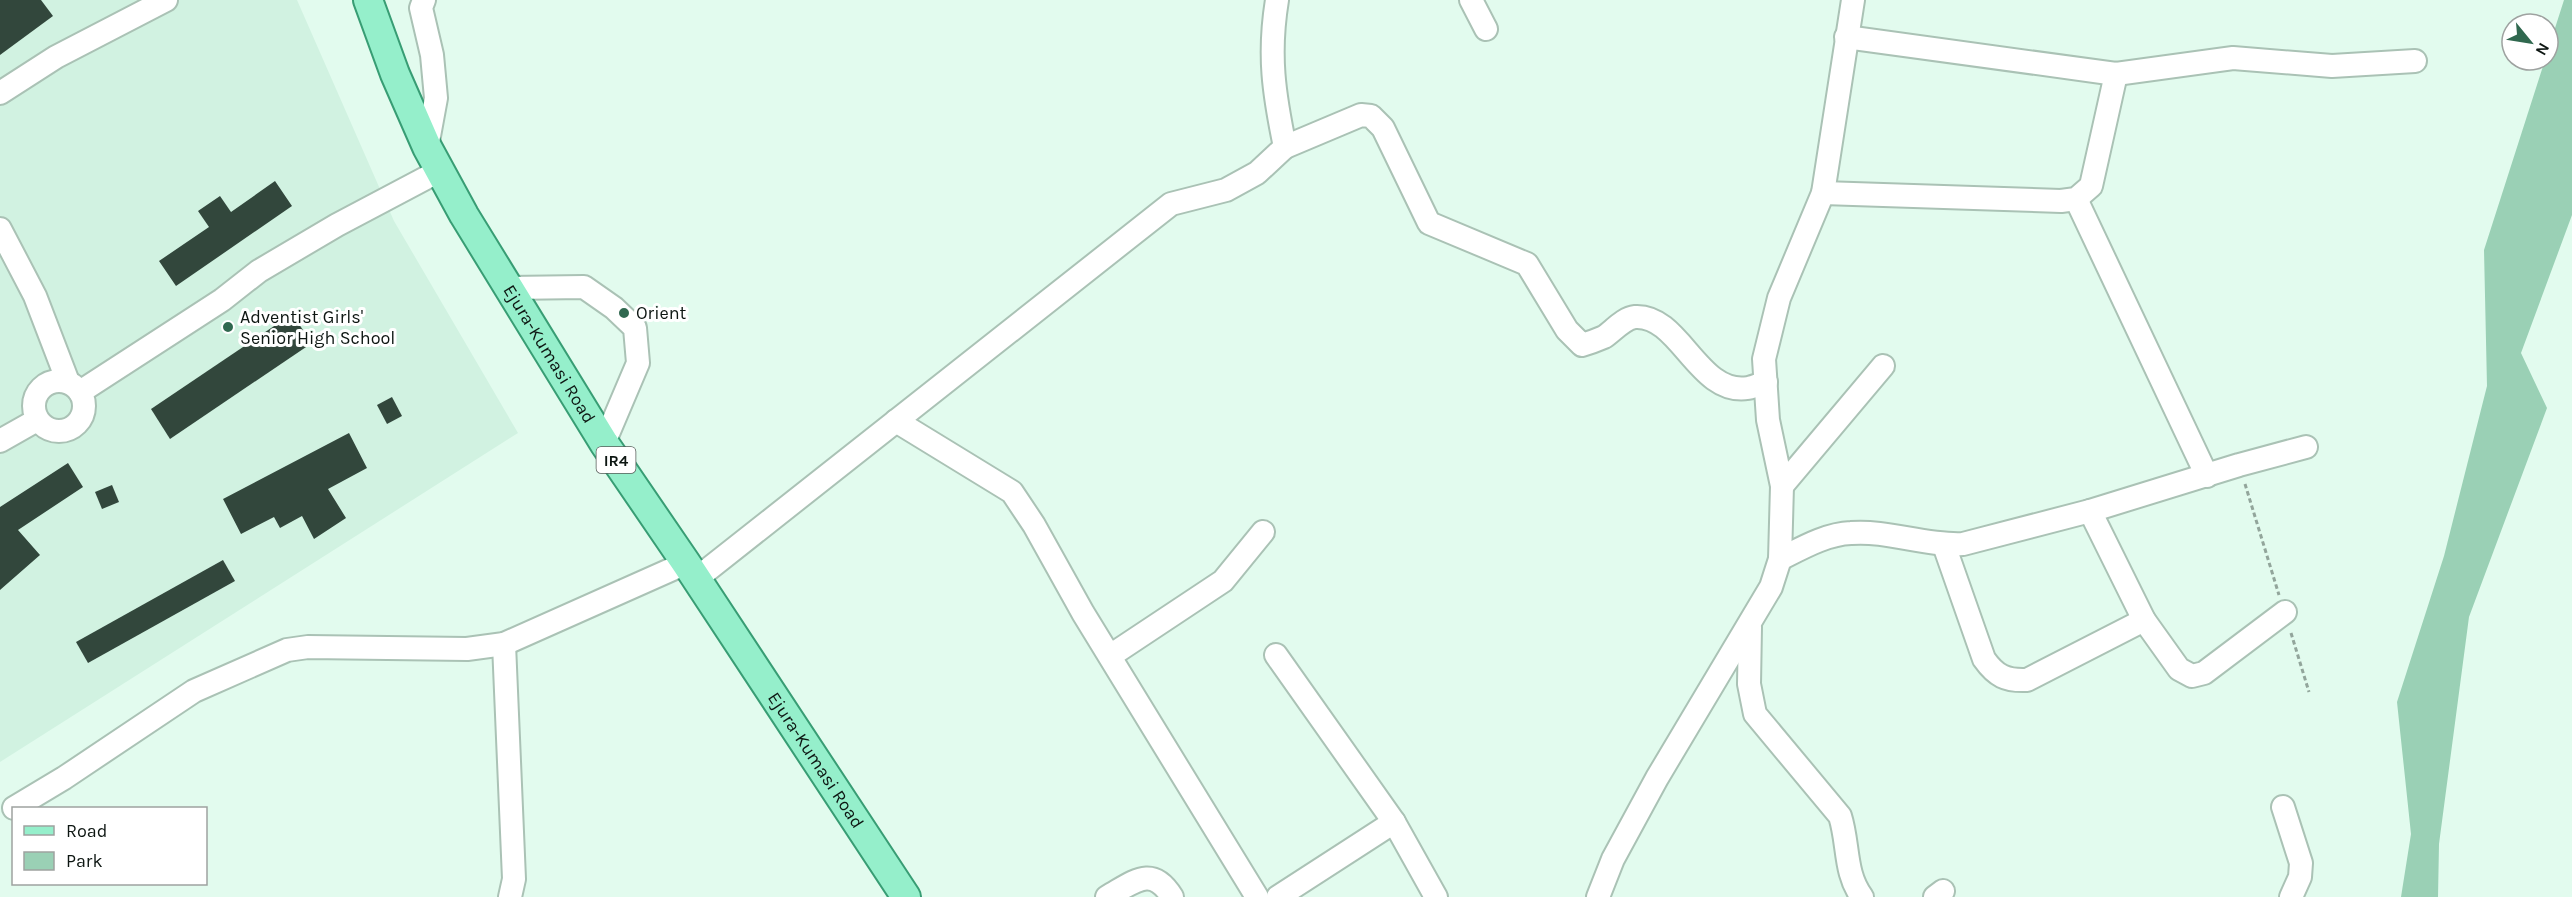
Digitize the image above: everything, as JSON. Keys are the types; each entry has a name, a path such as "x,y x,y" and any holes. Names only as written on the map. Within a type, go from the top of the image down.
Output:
{"main road":[{"name":"Ejura-Kumasi Road","path":"368,0 395,74 434,158 464,215 604,443 906,897"}],"street":[{"path":"0,93 56,57 166,0"},
{"path":"0,229 34,296 74,387 84,407 78,422 72,427 57,431 50,430 38,420 34,404 39,390 52,381 74,387 222,300 259,271 337,225 434,158 436,98 432,55 421,8 424,0"},
{"path":"1277,0 1272,35 1274,82 1285,147"},
{"path":"1471,0 1486,29"},
{"path":"1598,897 1613,860 1657,778 1771,587 1780,559 1782,486 1768,420 1764,360 1776,309 1822,193 1853,0"},
{"path":"1846,37 2115,74 2233,58 2332,66 2415,61"},
{"path":"1822,193 2061,201 2076,199 2091,186 2115,74"},
{"path":"17,807 195,691 286,650 308,647 467,649 504,644 691,571 896,421 1171,204 1226,190 1257,173 1285,147 1360,115 1371,116 1383,128 1429,223 1527,264 1567,330 1582,345 1602,337 1632,317 1648,318 1671,333 1700,367 1724,385 1747,388 1766,382"},
{"path":"2076,199 2207,476"},
{"path":"509,288 584,287 614,308 635,328 638,363 604,443"},
{"path":"1782,486 1883,366"},
{"path":"0,441 38,420"},
{"path":"896,421 1012,492 1257,897"},
{"path":"1780,559 1814,542 1849,532 1944,545 1963,544 2090,511 2306,447"},
{"path":"2090,511 2144,620 2179,669 2192,676 2204,673 2284,612"},
{"path":"1110,656 1223,581 1263,532"},
{"path":"1944,545 1984,659 1995,674 2010,680 2027,680 2144,620"},
{"path":"1750,623 1748,675 1755,714 1840,816 1846,837 1847,865 1853,885 1862,897"},
{"path":"504,644 514,879 510,897"},
{"path":"1276,655 1394,822 1436,897"},
{"path":"2283,807 2301,863 2300,877 2290,897"},
{"path":"1278,897 1394,822"},
{"path":"1107,897 1142,878 1155,879 1164,883 1172,897"}],"path":[{"path":"2239,465 2309,692"}],"shaded area":[{"name":"Adventist Girls' Senior High School","path":"0,0 297,0 394,221 518,433 0,762"}],"green space":[{"path":"2564,0 2572,0 2572,215 2521,353 2547,408 2469,617 2439,844 2438,897 2401,897 2411,834 2397,702 2444,556 2487,386 2484,250 2541,72 2560,72 2560,12"}],"building":[{"path":"0,0 41,0 53,16 0,55"},
{"path":"275,181 292,206 176,286 159,261 209,227 198,211 220,196 231,212"},
{"path":"292,314 312,343 170,439 151,409"},
{"path":"392,397 402,416 387,424 377,405"},
{"path":"349,433 367,468 328,489 346,518 314,539 302,516 280,528 274,517 241,534 223,499"},
{"path":"68,463 83,487 18,530 40,555 0,590 0,507"},
{"path":"112,485 119,502 102,509 95,492"},
{"path":"223,560 235,581 88,663 76,642"}],"place":[{"name":"Orient","path":"624,313"},
{"name":"Adventist Girls' Senior High School","path":"228,327"}]}
